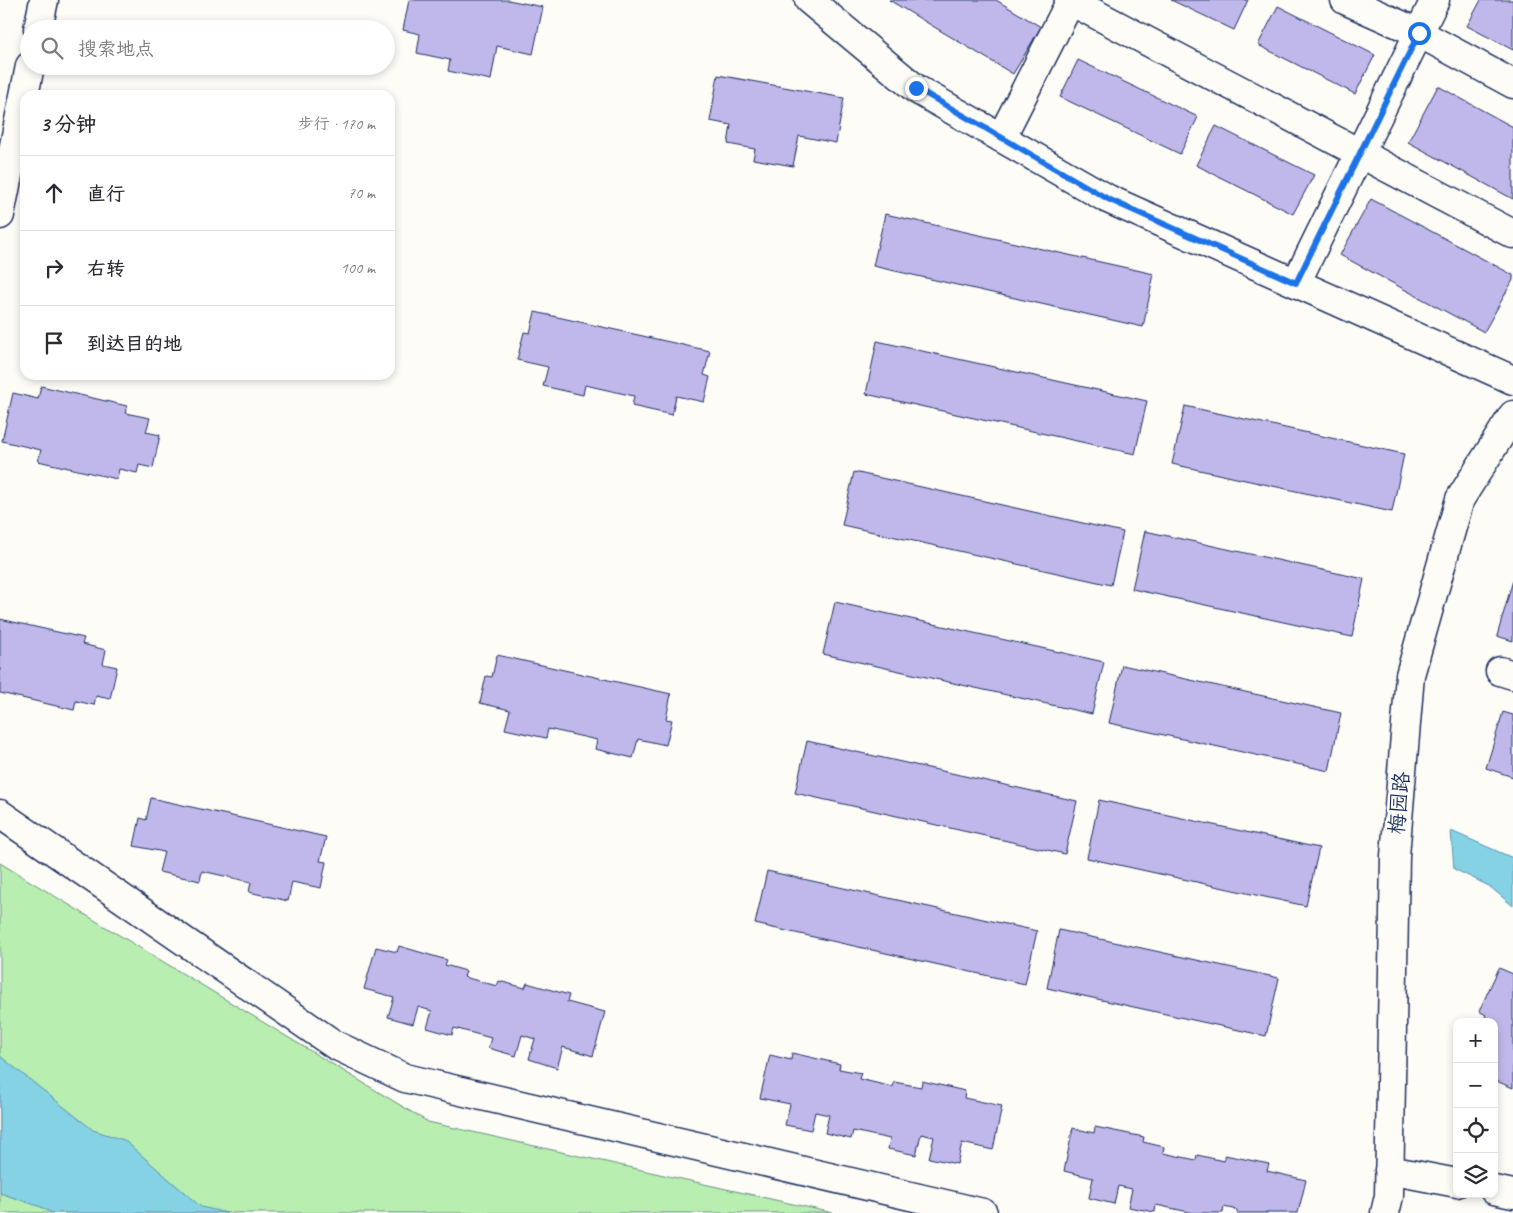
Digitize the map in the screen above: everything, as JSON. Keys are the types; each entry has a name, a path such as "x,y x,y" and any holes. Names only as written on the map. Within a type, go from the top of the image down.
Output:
{"street":[{"path":"40,20 44,0"},
{"path":"809,0 916,88 1108,199 1513,380"},
{"path":"1002,138 1070,0 1513,234"},
{"path":"1345,0 1419,33 1513,84"},
{"path":"1296,283 1436,0"},
{"path":"22,90 27,75"},
{"path":"0,215 7,136 20,96"},
{"name":"梅园路","path":"1385,1213 1389,1196 1395,856 1410,675 1460,499 1513,415"},
{"path":"0,814 335,1045 405,1078 983,1213"},
{"path":"1389,1170 1453,1182"},
{"path":"1498,1191 1513,1194"}],"green space":[{"path":"0,863 428,1122 833,1213 0,1213"}],"water":[{"path":"1451,831 1513,858 1513,906 1489,886 1454,869"},
{"path":"0,1056 93,1130 124,1140 201,1207 227,1213 52,1213 41,1207 0,1193"}],"building":[{"path":"409,0 508,0 543,7 533,54 497,46 491,80 448,71 450,60 417,53 420,34 403,30"},
{"path":"889,0 996,0 1041,27 1013,74"},
{"path":"1171,0 1248,0 1234,30"},
{"path":"1481,0 1513,0 1513,50 1467,26"},
{"path":"1278,6 1375,55 1355,94 1258,45"},
{"path":"1078,60 1198,117 1180,154 1060,97"},
{"path":"718,75 844,98 836,143 799,136 793,166 753,159 755,149 728,144 731,125 710,121"},
{"path":"1438,86 1513,127 1513,199 1408,142"},
{"path":"1216,126 1314,175 1293,214 1196,165"},
{"path":"1371,199 1513,275 1513,280 1484,332 1340,255"},
{"path":"885,214 1154,274 1143,327 873,266"},
{"path":"535,312 710,351 704,375 710,377 704,402 676,396 672,415 632,406 634,396 585,385 583,395 543,386 548,367 517,360 524,332 530,333"},
{"path":"877,341 1147,401 1135,454 866,394"},
{"path":"41,386 127,406 125,413 150,418 146,432 160,435 153,468 139,465 137,473 119,469 117,479 38,461 41,450 2,441 13,393 38,399"},
{"path":"1185,406 1404,454 1392,512 1172,464"},
{"path":"854,472 1123,532 1111,585 842,525"},
{"path":"1145,531 1364,579 1352,637 1132,589"},
{"path":"1513,580 1513,641 1497,636"},
{"path":"835,602 1104,662 1092,714 823,654"},
{"path":"0,619 84,638 82,644 106,650 103,664 117,667 110,699 96,696 94,705 76,701 74,710 0,693"},
{"path":"497,655 671,694 666,719 672,720 666,745 638,739 633,758 595,749 597,740 548,729 546,738 505,729 510,710 480,703 486,676 492,677"},
{"path":"1122,665 1341,713 1329,771 1109,723"},
{"path":"1503,712 1513,715 1513,777 1486,768"},
{"path":"807,741 1077,801 1065,854 795,793"},
{"path":"151,798 326,837 320,861 326,862 321,888 292,882 288,901 249,892 251,882 202,871 200,881 159,872 164,852 134,846 140,818 146,820"},
{"path":"1099,800 1319,848 1306,906 1087,858"},
{"path":"767,871 1037,931 1025,984 755,924"},
{"path":"1059,930 1279,978 1266,1036 1047,988"},
{"path":"399,946 447,960 445,965 466,971 464,977 497,986 499,981 525,988 527,983 569,995 567,1002 605,1012 593,1056 563,1047 557,1068 529,1059 535,1039 522,1035 516,1056 488,1048 491,1038 454,1028 452,1035 427,1028 432,1011 418,1007 413,1024 388,1017 394,997 364,989 376,947 397,952"},
{"path":"1499,968 1513,974 1513,1088 1498,1082 1498,1018 1485,1018 1486,1015 1479,1011"},
{"path":"792,1053 840,1064 839,1069 861,1073 859,1079 893,1087 894,1082 921,1087 922,1081 965,1091 964,1098 1002,1106 993,1150 962,1143 957,1164 929,1158 934,1137 921,1134 916,1155 888,1149 890,1139 853,1131 851,1139 825,1133 829,1115 815,1112 811,1130 785,1125 790,1104 760,1098 770,1055 791,1060"},
{"path":"1095,1127 1144,1137 1143,1142 1164,1147 1163,1153 1196,1160 1197,1155 1224,1161 1225,1155 1269,1164 1267,1171 1306,1180 1298,1213 1237,1213 1237,1210 1224,1207 1223,1213 1194,1213 1156,1205 1155,1212 1128,1207 1132,1189 1118,1186 1114,1204 1089,1198 1093,1178 1064,1171 1073,1128 1094,1133"}],"route":[{"path":"916,88 1108,199 1296,283 1419,33"}]}
